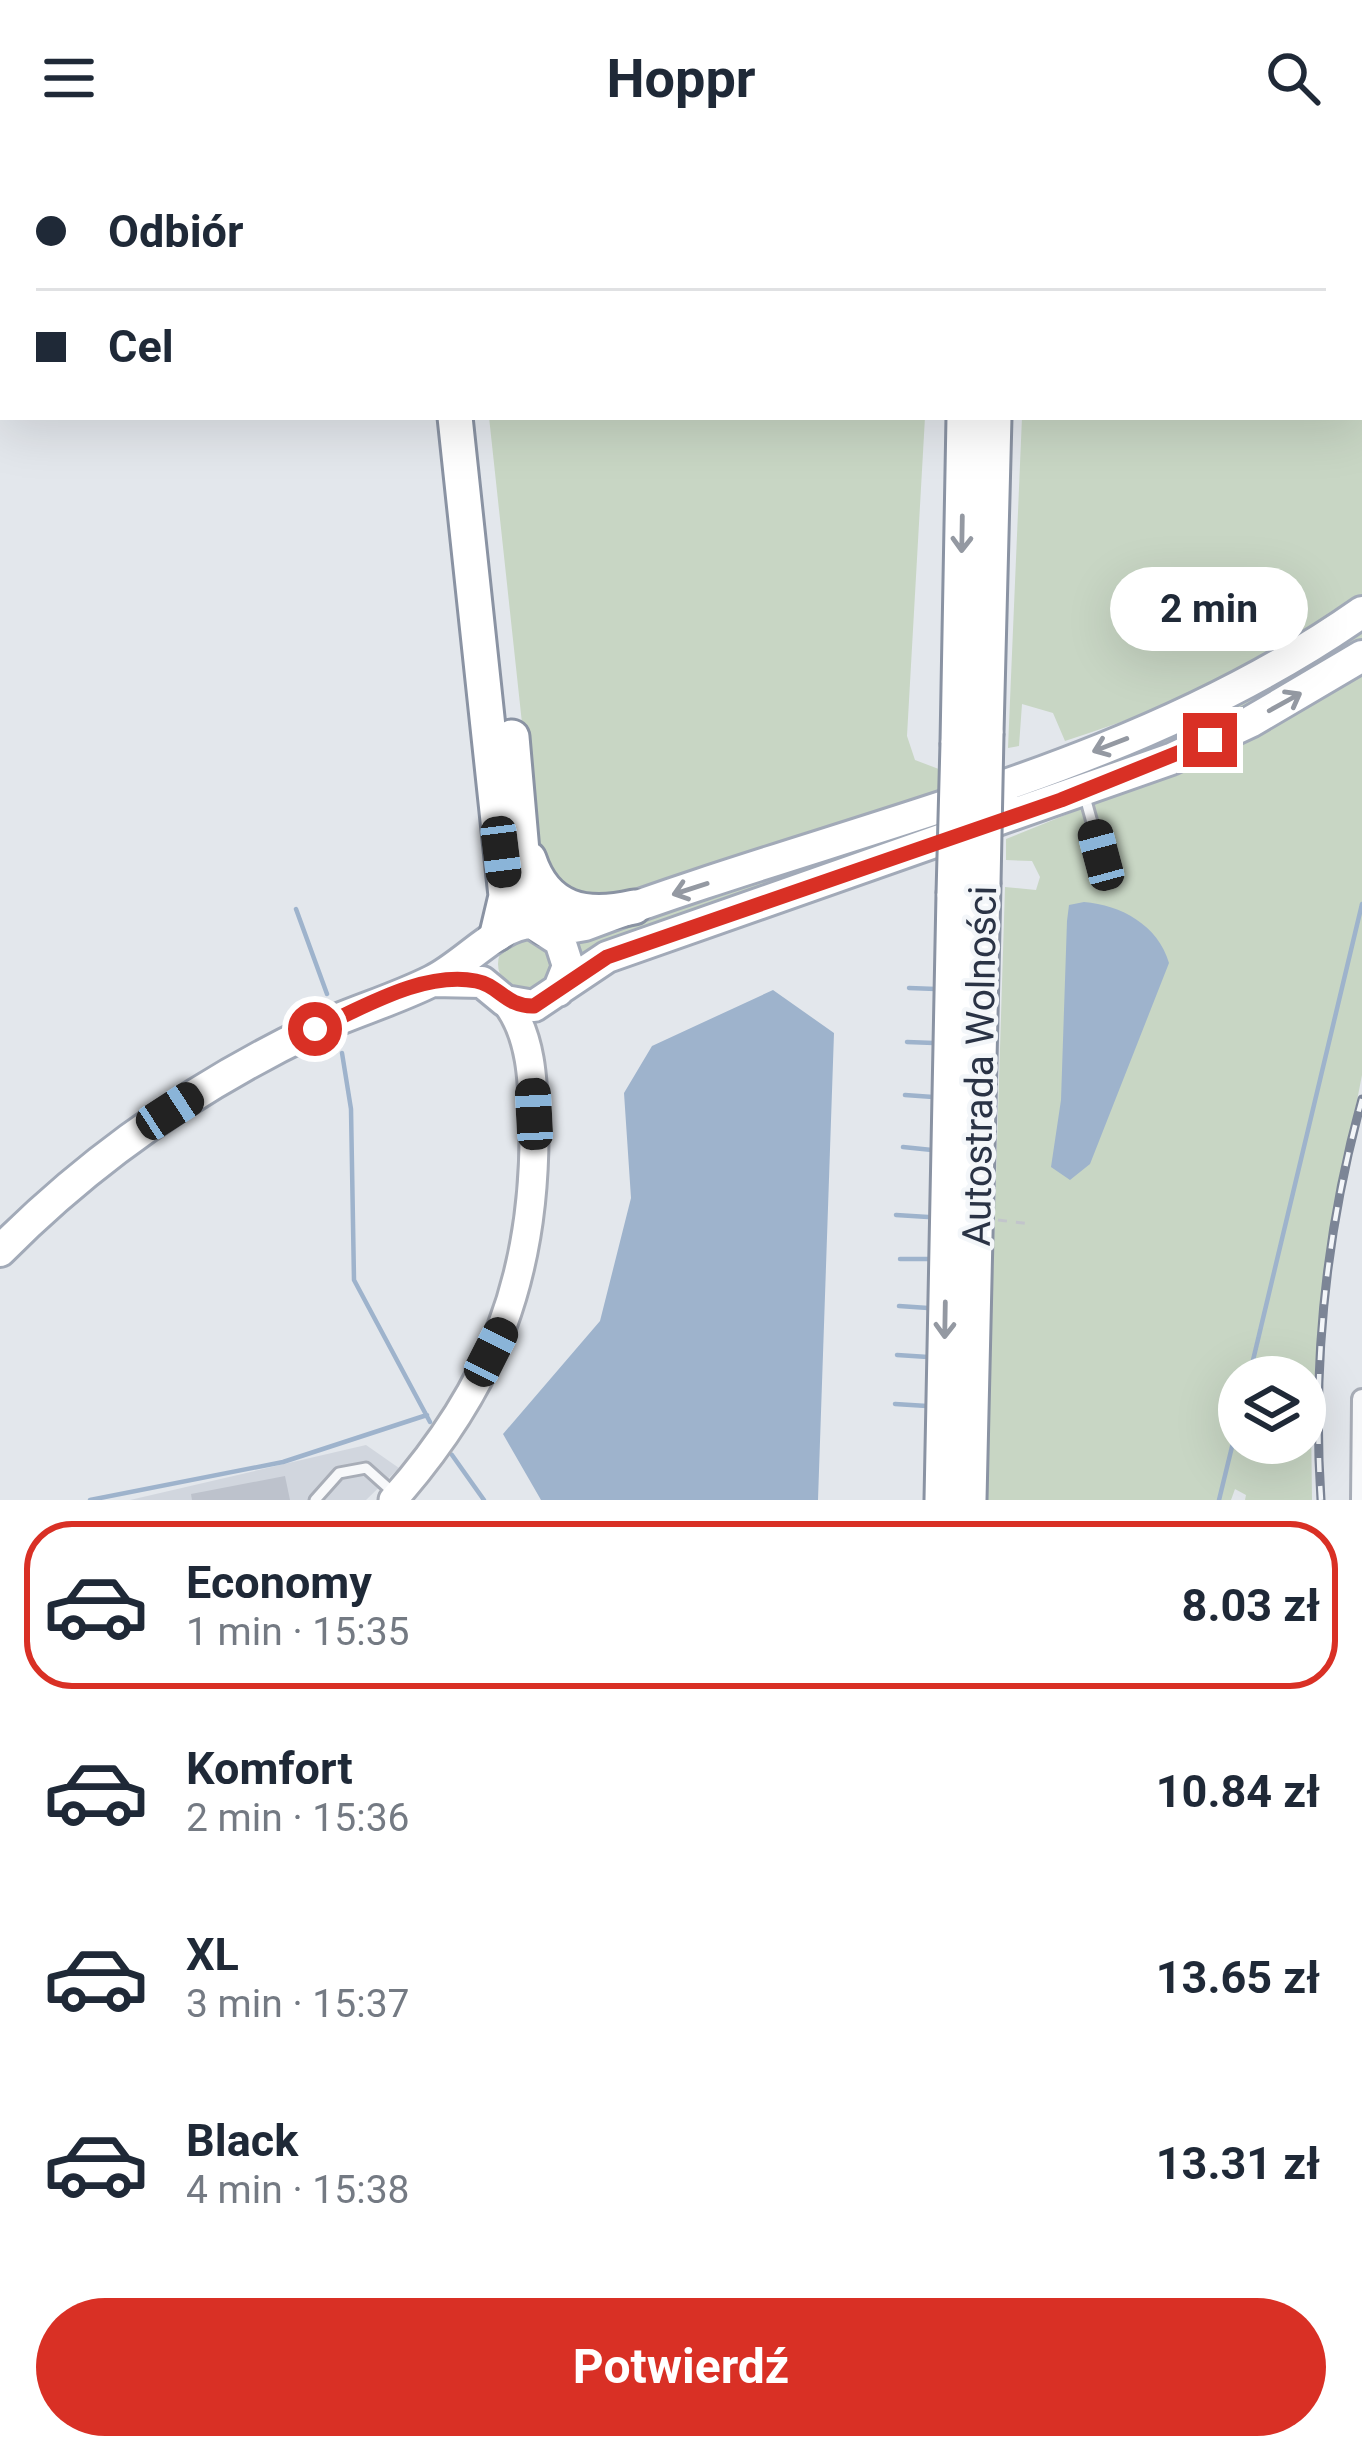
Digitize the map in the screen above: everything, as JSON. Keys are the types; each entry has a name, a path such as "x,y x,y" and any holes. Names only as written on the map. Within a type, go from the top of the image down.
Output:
{"highway":[{"path":"454,420 506,896 493,939"},
{"path":"477,420 524,840 526,897 548,929"},
{"name":"Autostrada Wolności","path":"964,420 972,738"},
{"name":"Autostrada Wolności","path":"942,1500 972,738 996,428"},
{"path":"524,840 536,877 554,899 584,912 634,907"},
{"name":"Autostrada Wolności","path":"968,889 969,1500"}],"main road":[{"path":"0,1251 115,1150 201,1091 315,1029 433,981 519,923 548,929 634,907 1142,733 1228,694 1362,613"},
{"path":"433,981 476,981 520,1006 553,996 607,957 1084,792 1250,722 1362,656"},
{"path":"548,929 566,953 565,980 553,996"},
{"path":"493,939 484,970 498,994"}],"street":[{"path":"498,994 531,1062"},
{"path":"395,1498 460,1409 516,1294 535,1189 531,1062 553,996"},
{"path":"1361,1500 1362,1399"}],"lane":[{"path":"1084,792 1101,855"},
{"path":"315,1500 339,1473 366,1468 395,1498"}],"path":[{"path":"996,1220 1030,1224"}],"shaded area":[{"path":"366,1445 399,1468 366,1500 130,1500"}],"green space":[{"path":"489,420 925,420 907,736 915,760 944,771 944,790 635,895 569,897 540,859"},
{"path":"1022,420 1362,420 1362,597 1292,643 1220,681 1065,741 1053,713 1022,704 1019,746 1008,748"},
{"path":"1362,621 1362,650 1248,717 579,959 571,935 931,813"},
{"path":"1362,670 1362,1075 1326,1259 1317,1356 1218,1356 1218,1464 1312,1464 1312,1500 1245,1500 1246,1495 1235,1489 1231,1500 986,1500 1005,887 1036,890 1040,877 1032,861 1006,860 1006,839 1186,766"},
{"path":"525,937 544,945 552,964 544,983 525,991 506,983 498,964 506,945"}],"water":[{"path":"1084,902 1111,907 1136,919 1156,938 1169,963 1090,1164 1070,1180 1051,1167 1061,1100 1067,921 1069,905"},
{"path":"773,990 834,1033 818,1500 541,1500 503,1434 600,1321 631,1198 624,1093 652,1046"}],"building":[{"path":"285,1476 290,1500 192,1500 191,1494"}],"waterway":[{"path":"1254,1356 1362,904"},
{"path":"296,909 327,994"},
{"path":"909,988 936,989"},
{"path":"907,1042 934,1043"},
{"path":"342,1053 351,1109 354,1280 430,1422"},
{"path":"905,1095 933,1097"},
{"path":"903,1147 932,1150"},
{"path":"896,1215 928,1217"},
{"path":"900,1259 928,1259"},
{"path":"899,1306 928,1308"},
{"path":"897,1355 928,1357"},
{"path":"895,1404 927,1406"},
{"path":"90,1500 283,1462 427,1415"},
{"path":"452,1455 484,1500"},
{"path":"1219,1500 1228,1464"}],"railway":[{"path":"1321,1500 1319,1398 1325,1298 1339,1198 1362,1099"}],"route":[{"path":"315,1029 433,981 482,982 506,1001 534,1006 548,1000 585,967 607,957 1061,800 1210,740"}]}
